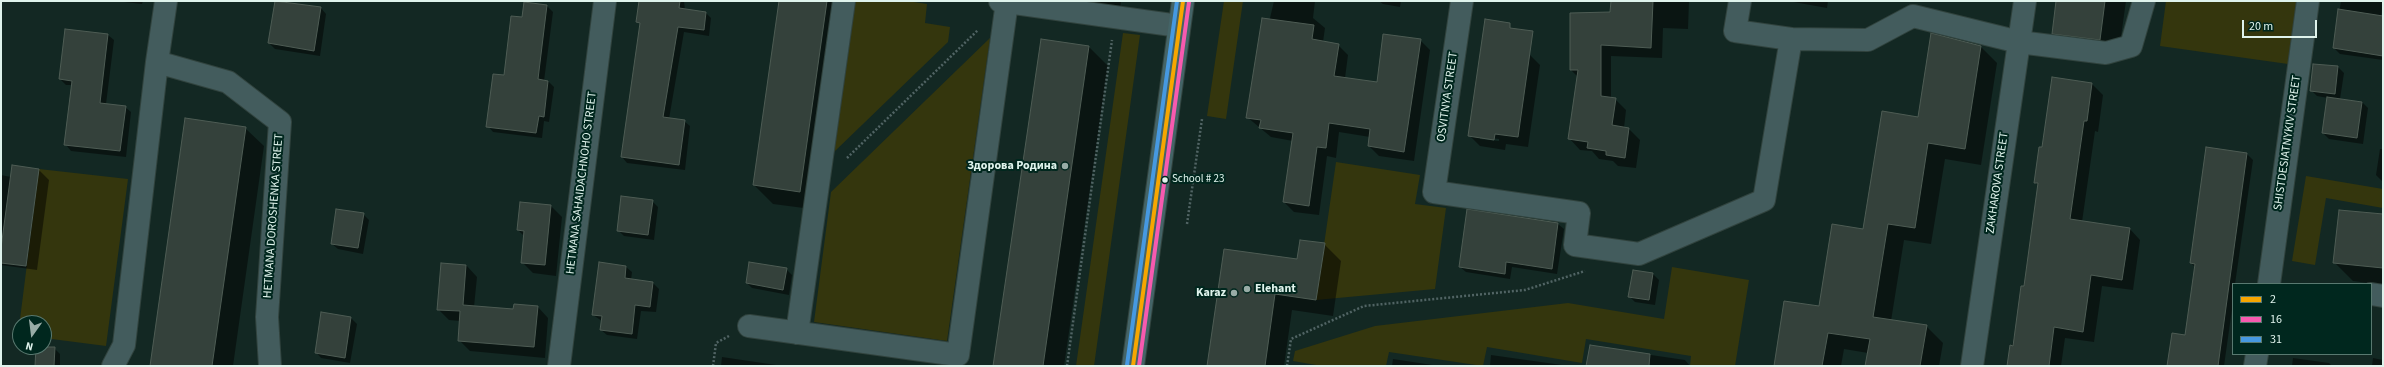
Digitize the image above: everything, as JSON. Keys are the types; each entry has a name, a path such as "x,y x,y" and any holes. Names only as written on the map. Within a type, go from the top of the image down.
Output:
{"main road":[{"path":"1133,366 1183,1"}],"street":[{"path":"113,366 124,345 157,62 166,1"},
{"name":"HETMANA SAHAIDACHNOHO STREET","path":"559,366 605,1"},
{"path":"797,333 844,1"},
{"name":"OSVITNYA STREET","path":"1462,1 1434,192 1579,213 1575,245 1639,254 1764,200 1791,39"},
{"path":"1740,1 1735,31 1791,39 1868,40 1913,16 2019,42 2106,53 2131,46 2144,1"},
{"name":"ZAKHAROVA STREET","path":"1972,366 2025,1"},
{"name":"SHISTDESIATNYKIV STREET","path":"2274,283 2308,1"},
{"path":"749,326 958,355 1004,2 1179,26"},
{"name":"HETMANA DOROSHENKA STREET","path":"157,62 228,82 280,122 267,318 270,366"},
{"path":"2372,294 2383,296"},
{"path":"2255,366 2257,355"}],"path":[{"path":"1067,366 1115,17"},
{"path":"846,159 979,29"},
{"path":"1187,224 1202,119"},
{"path":"1287,366 1291,339 1364,306 1525,290 1586,271"},
{"path":"713,366 716,343 749,326"}],"shaded area":[{"path":"855,1 907,1 927,4 925,23 950,27 948,42 834,152"},
{"path":"1224,1 1243,1 1226,119 1207,116"},
{"path":"2166,1 2297,1 2288,64 2160,46"},
{"path":"1123,33 1140,35 1094,366 1076,366"},
{"path":"990,38 947,341 814,322 831,192"},
{"path":"1336,162 1420,175 1415,204 1446,208 1435,289 1316,300"},
{"path":"39,169 128,179 106,346 52,339 52,315 21,315"},
{"path":"2306,176 2383,189 2383,208 2326,198 2315,265 2292,261"},
{"path":"1672,267 1749,280 1735,366 1690,366 1691,356 1586,339 1582,363 1487,347 1483,366 1389,352 1386,366 1322,366 1293,361 1295,351 1375,326 1568,303 1664,319"}],"building":[{"path":"275,1 321,7 314,51 268,43"},
{"path":"639,1 680,1 679,8 706,12 704,30 678,27 663,117 685,120 679,165 621,157 640,23 636,22"},
{"path":"779,1 827,1 800,192 753,185"},
{"path":"1611,1 1653,1 1651,48 1601,45 1601,96 1616,98 1612,125 1629,128 1625,158 1606,155 1606,151 1587,148 1588,142 1568,139 1578,70 1570,70 1570,13 1610,12"},
{"path":"2056,1 2105,1 2100,40 2052,34"},
{"path":"524,2 547,5 538,79 548,81 544,117 539,116 536,133 486,127 493,74 504,75 511,16 522,17"},
{"path":"2338,9 2383,16 2383,56 2333,48"},
{"path":"1262,18 1314,25 1312,39 1339,44 1334,76 1377,82 1383,34 1421,39 1404,152 1368,146 1370,129 1329,123 1326,148 1317,147 1309,206 1283,202 1293,133 1259,128 1261,120 1246,118"},
{"path":"1485,19 1510,23 1510,28 1533,31 1518,137 1495,134 1494,140 1468,136"},
{"path":"65,29 108,34 100,103 126,106 120,151 64,145 72,81 59,79"},
{"path":"1931,33 1981,46 1965,149 1928,143 1915,228 1888,224 1873,317 1927,325 1920,366 1865,366 1870,339 1828,333 1822,366 1774,366 1784,301 1819,306 1832,224 1863,229 1882,111 1918,117"},
{"path":"1041,39 1089,46 1043,366 993,366"},
{"path":"2313,64 2338,66 2335,94 2310,91"},
{"path":"2052,77 2092,83 2087,121 2084,121 2070,219 2130,228 2122,280 2091,275 2083,332 2054,327 2049,366 2007,366 2010,345 2013,346 2021,286 2024,286 2038,183 2034,183 2039,147 2042,147"},
{"path":"2327,97 2362,102 2357,138 2322,133"},
{"path":"185,118 246,127 212,366 150,366"},
{"path":"2206,147 2247,153 2218,366 2167,366 2172,333 2185,335 2195,264 2190,263"},
{"path":"12,165 39,169 26,266 1,263 1,248"},
{"path":"621,196 653,200 648,235 617,231"},
{"path":"520,202 551,205 545,265 521,263 524,231 517,230"},
{"path":"336,209 364,213 358,248 331,244"},
{"path":"1467,209 1558,223 1552,269 1506,262 1505,274 1459,267"},
{"path":"2339,210 2383,214 2383,268 2333,263"},
{"name":"Elehant","path":"1300,240 1325,243 1316,300 1275,294 1265,366 1207,366 1224,249 1297,259"},
{"path":"599,262 626,266 625,278 653,282 650,307 635,305 632,334 600,330 602,316 592,315"},
{"path":"749,262 787,268 783,290 746,283"},
{"path":"441,263 466,265 463,305 513,309 514,304 538,306 534,347 458,341 460,311 437,310"},
{"path":"1633,270 1653,273 1649,300 1628,297"},
{"path":"321,312 351,317 345,358 315,353"},
{"path":"1590,345 1650,354 1649,366 1586,366"},
{"path":"52,347 55,347 54,366 35,366 36,355 52,355"}],"transit line":[{"name":"31","path":"1127,365 1177,1"},
{"name":"2","path":"1133,366 1183,1"},
{"name":"16","path":"1139,366 1189,2"}],"place":[{"name":"Здорова Родина","path":"1065,166"},
{"name":"School # 23","path":"1165,180"},
{"name":"Elehant","path":"1247,289"},
{"name":"Karaz","path":"1234,293"}]}
